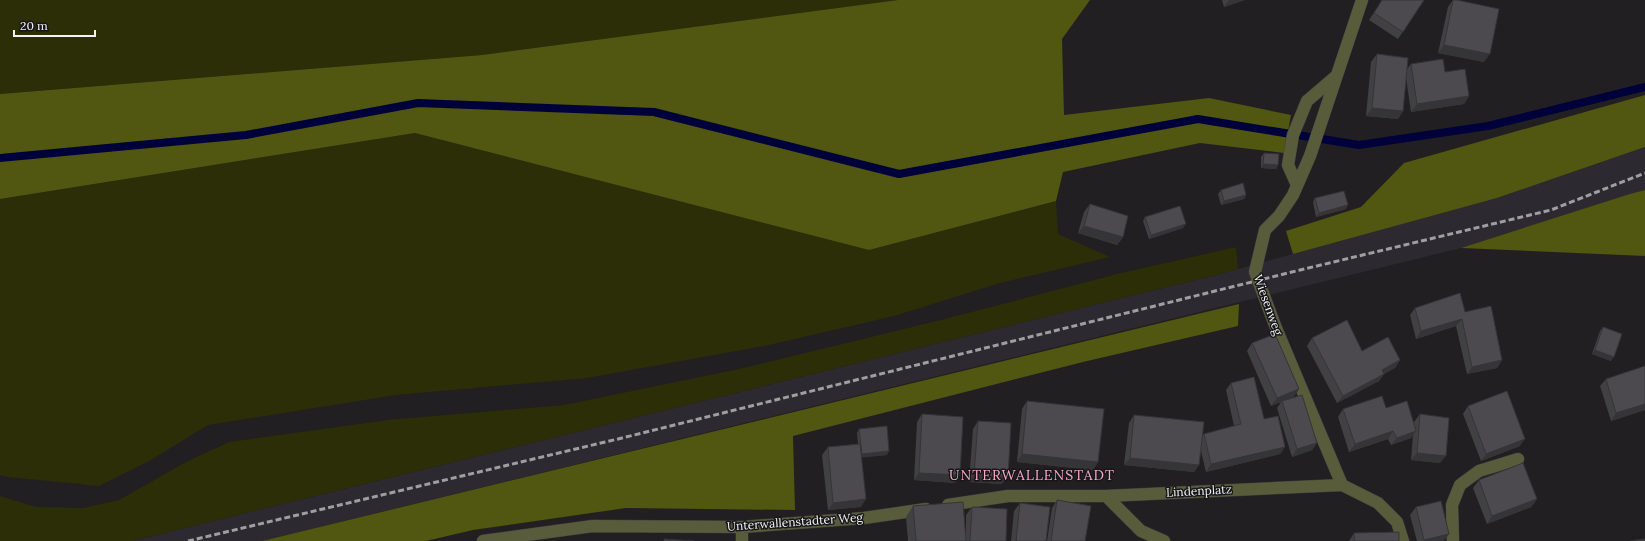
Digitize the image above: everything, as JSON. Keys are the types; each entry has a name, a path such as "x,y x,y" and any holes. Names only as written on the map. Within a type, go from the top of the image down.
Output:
{"street":[{"name":"Wiesenweg","path":"1342,485 1276,328 1255,272 1265,230 1279,216 1293,195 1310,156 1362,0"},
{"path":"1297,186 1288,165 1293,135 1307,102 1336,76"},
{"path":"1453,541 1452,505 1460,485 1479,470 1518,459"},
{"path":"1342,485 1378,503 1397,522 1403,541"},
{"name":"Lindenplatz","path":"1106,496 1342,485"},
{"name":"Unterwallenstadter Weg","path":"483,541 593,526 742,527 864,518 1008,496 1106,496"},
{"path":"1106,496 1143,536 1164,541"},
{"path":"742,527 742,541"}],"shaded area":[{"path":"1645,147 1645,190 1461,248 262,541 132,541 1216,275 1497,198"}],"green space":[{"path":"0,0 898,0 482,55 0,94"},
{"path":"898,0 1090,0 1062,39 1064,115 1209,98 1291,115 1284,153 1200,143 1063,172 1056,201 869,250 415,133 0,199 0,94 482,55"},
{"path":"1645,95 1645,147 1497,198 1293,254 1286,231 1361,207 1404,163"},
{"path":"415,133 869,250 1056,201 1058,234 1110,257 1000,283 894,316 769,345 587,378 396,395 208,425 151,460 99,486 0,475 0,199"},
{"path":"1645,190 1645,256 1461,248 1630,194"},
{"path":"1236,247 1238,269 1216,275 132,541 0,541 0,496 36,507 83,508 119,500 186,462 229,442 388,420 564,405 739,369 941,320 1117,274"},
{"path":"1239,304 1238,326 1083,362 793,436 795,510 626,508 473,530 426,541 262,541"}],"building":[{"path":"1382,0 1424,0 1403,32 1374,13"},
{"path":"1453,0 1499,9 1490,54 1444,45"},
{"path":"1377,54 1408,58 1403,111 1372,108"},
{"path":"1443,59 1445,72 1465,69 1469,96 1417,104 1411,64"},
{"path":"1264,153 1279,154 1278,165 1263,164"},
{"path":"1243,183 1246,195 1224,201 1221,190"},
{"path":"1344,191 1348,205 1319,213 1315,198"},
{"path":"1090,204 1128,216 1123,237 1084,226"},
{"path":"1180,206 1186,224 1151,235 1145,217"},
{"path":"1460,293 1465,312 1491,306 1502,360 1472,367 1462,319 1421,331 1415,308"},
{"path":"1347,320 1362,351 1388,337 1400,360 1382,370 1384,374 1343,396 1312,338"},
{"path":"1603,327 1622,334 1614,357 1595,350"},
{"path":"1275,334 1299,389 1277,398 1252,343"},
{"path":"1645,366 1645,404 1616,413 1606,379"},
{"path":"1254,377 1264,419 1278,416 1285,447 1211,464 1204,434 1241,424 1231,383"},
{"path":"1507,391 1525,439 1486,454 1468,406"},
{"path":"1302,395 1317,443 1297,449 1282,401"},
{"path":"1382,396 1386,408 1407,401 1416,431 1397,438 1393,431 1355,444 1343,409"},
{"path":"1027,401 1104,409 1098,462 1022,454"},
{"path":"922,414 963,417 960,475 919,473"},
{"path":"1420,414 1449,418 1446,456 1417,453"},
{"path":"1134,415 1204,422 1199,465 1130,458"},
{"path":"978,421 1011,423 1008,477 974,475"},
{"path":"887,426 889,451 862,454 859,429"},
{"path":"860,444 866,499 833,503 828,447"},
{"path":"1523,463 1537,499 1492,516 1479,480"},
{"path":"1057,500 1091,506 1085,541 1051,541"},
{"path":"1441,501 1449,534 1424,540 1416,507"},
{"path":"963,502 966,541 916,541 913,506"},
{"path":"1020,503 1050,507 1046,541 1016,541"},
{"path":"972,507 1007,509 1006,541 970,541"},
{"path":"1399,532 1399,541 1355,541 1354,533"},
{"path":"664,539 694,541 664,541"},
{"path":"1645,539 1645,541 1630,541"}],"waterway":[{"path":"0,158 246,135 418,103 654,112 899,174 1198,119 1359,145 1488,126 1645,87"}],"railway":[{"path":"188,541 622,438 1300,270 1551,210 1645,173"}],"district":[{"name":"UNTERWALLENSTADT","path":"1032,475"}]}
